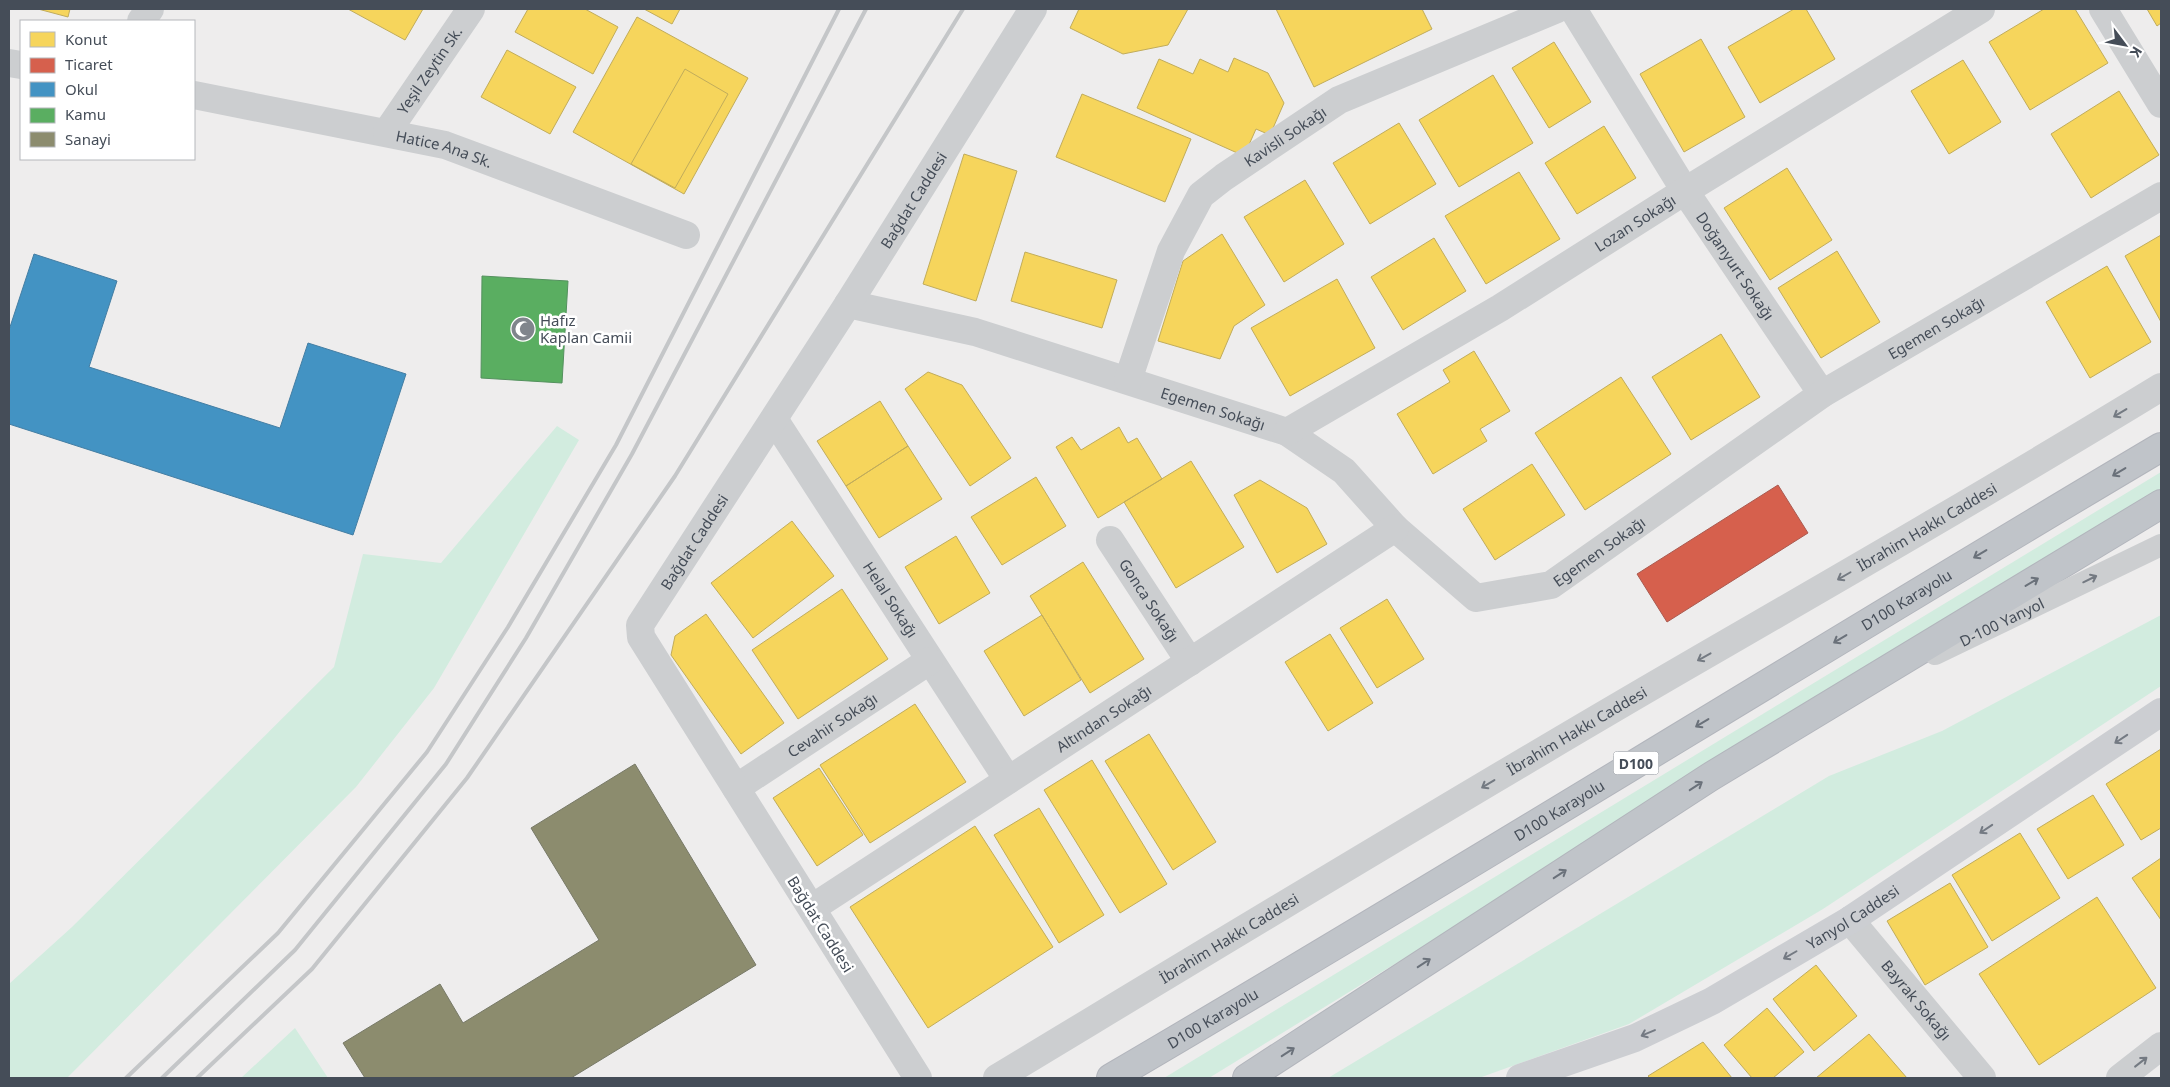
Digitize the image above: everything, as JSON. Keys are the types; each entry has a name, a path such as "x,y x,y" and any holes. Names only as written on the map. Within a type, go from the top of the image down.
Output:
{"highway":[{"name":"D100 Karayolu","path":"1110,1078 1382,918 1944,575 2161,447"},
{"path":"1247,1078 1710,777 2161,504"}],"main road":[{"name":"Yanyol Caddesi","path":"1520,1078 1635,1038 1671,1023 1712,1001 1850,920 2161,712"}],"street":[{"path":"142,20 150,9"},
{"name":"Yeşil Zeytin Sk.","path":"386,132 471,9"},
{"name":"Bağdat Caddesi","path":"918,1078 641,637 640,625 848,304 1033,9"},
{"name":"Kavisli Sokağı","path":"1128,380 1171,251 1201,195 1224,177 1339,100 1557,9"},
{"name":"Doğanyurt Sokağı","path":"1573,9 1685,191 1822,394"},
{"name":"Lozan Sokağı","path":"1288,432 1500,308 1685,191 1982,9"},
{"path":"2103,9 2161,104"},
{"name":"Hatice Ana Sk.","path":"195,95 446,145 686,235"},
{"name":"Egemen Sokağı","path":"848,304 975,332 1288,432 1344,471 1395,528 1476,598 1551,585 1822,394 2161,196"},
{"name":"İbrahim Hakkı Caddesi","path":"997,1078 1680,670 2018,475 2161,388"},
{"name":"Helal Sokağı","path":"774,419 929,661 1008,780"},
{"name":"Altından Sokağı","path":"812,908 1395,528"},
{"name":"Gonca Sokağı","path":"1110,540 1190,662"},
{"name":"Cevahir Sokağı","path":"736,788 929,661"},
{"name":"Bayrak Sokağı","path":"1850,920 1982,1078"},
{"path":"2120,1078 2161,1046"}],"lane":[{"name":"D-100 Yanyol","path":"1841,699 2161,544"}],"green space":[{"path":"557,426 579,440 434,688 356,787 67,1078 9,1078 9,984 72,927 334,667 363,554 441,563"},
{"path":"2161,472 2161,502 1740,752 1209,1078 1164,1078"},
{"path":"2161,615 2161,686 1823,909 1629,1024 1479,1078 1328,1078 1829,776 1942,731"},
{"path":"295,1028 328,1078 241,1078"}],"building: Konut":[{"path":"38,9 70,9 68,17"},
{"path":"348,9 423,9 405,40"},
{"path":"528,9 585,9 618,27 593,74 515,32"},
{"path":"644,9 680,9 672,24"},
{"path":"1079,9 1188,9 1168,45 1123,54 1070,28"},
{"path":"1276,9 1422,9 1432,29 1314,87"},
{"path":"1794,9 1806,9 1835,59 1760,103 1728,47"},
{"path":"2044,9 2075,9 2108,63 2030,110 1989,42"},
{"path":"2147,9 2161,9 2161,23 2157,26"},
{"path":"637,17 748,78 684,194 573,132"},
{"path":"1701,39 1745,117 1684,152 1640,74"},
{"path":"1554,42 1591,102 1549,128 1512,68"},
{"path":"507,50 576,87 550,134 481,97"},
{"path":"1234,58 1268,73 1284,103 1270,135 1256,129 1244,156 1137,108 1159,59 1193,74 1200,59 1228,72"},
{"path":"1963,60 2001,122 1949,154 1911,91"},
{"path":"685,69 728,94 675,188 631,164"},
{"path":"1493,75 1533,143 1459,187 1419,120"},
{"path":"2119,91 2159,155 2091,198 2051,134"},
{"path":"1082,94 1191,139 1165,202 1056,157"},
{"path":"1399,123 1436,184 1370,224 1333,163"},
{"path":"1604,126 1636,178 1577,214 1545,163"},
{"path":"964,154 1017,171 976,301 923,284"},
{"path":"1787,168 1832,240 1770,280 1724,208"},
{"path":"1519,172 1560,239 1486,284 1445,216"},
{"path":"1305,180 1344,244 1284,282 1244,217"},
{"path":"1222,234 1265,305 1234,326 1220,359 1158,341 1183,261"},
{"path":"2161,235 2161,322 2125,256"},
{"path":"1434,238 1466,291 1403,330 1371,277"},
{"path":"1837,251 1880,322 1821,358 1778,288"},
{"path":"1025,252 1117,280 1102,328 1011,301"},
{"path":"2107,266 2151,342 2090,378 2046,302"},
{"path":"1337,279 1375,348 1290,396 1251,328"},
{"path":"1721,334 1760,397 1691,440 1652,377"},
{"path":"1474,351 1510,411 1480,429 1487,441 1433,474 1397,414 1450,382 1443,370"},
{"path":"928,372 962,385 1011,458 970,486 905,389"},
{"path":"1621,377 1671,454 1585,510 1535,433"},
{"path":"880,401 908,446 846,486 817,441"},
{"path":"1119,427 1128,443 1137,438 1162,479 1098,518 1056,447 1072,437 1081,450"},
{"path":"908,446 942,499 879,538 846,486"},
{"path":"1191,461 1244,547 1176,588 1124,502"},
{"path":"1532,464 1565,515 1495,560 1463,509"},
{"path":"1036,477 1066,526 1002,565 971,517"},
{"path":"1260,480 1307,508 1327,544 1277,573 1234,495"},
{"path":"792,521 834,576 753,638 711,583"},
{"path":"956,536 990,593 939,624 905,567"},
{"path":"1083,562 1144,659 1090,693 1030,596"},
{"path":"842,589 888,659 798,719 752,650"},
{"path":"1387,599 1424,659 1377,688 1340,628"},
{"path":"706,614 784,723 741,754 671,655 675,636"},
{"path":"1042,615 1081,680 1024,716 984,651"},
{"path":"1330,634 1373,703 1328,731 1285,662"},
{"path":"915,704 966,782 870,843 820,765"},
{"path":"1149,734 1216,842 1173,870 1105,761"},
{"path":"2161,749 2161,828 2141,840 2106,784"},
{"path":"1092,760 1167,884 1120,913 1044,790"},
{"path":"819,768 863,835 817,866 773,798"},
{"path":"2093,795 2124,845 2068,879 2037,829"},
{"path":"1039,808 1104,915 1059,943 994,835"},
{"path":"975,826 1053,947 928,1028 850,907"},
{"path":"2020,833 2060,898 1992,941 1952,875"},
{"path":"2161,858 2161,920 2132,878"},
{"path":"1950,883 1988,947 1925,985 1887,921"},
{"path":"2097,897 2156,988 2039,1065 1979,974"},
{"path":"1816,965 1857,1016 1814,1051 1773,999"},
{"path":"1767,1008 1804,1052 1773,1078 1752,1078 1724,1045"},
{"path":"1869,1034 1907,1078 1816,1078"},
{"path":"1703,1042 1732,1078 1650,1078 1648,1076"}],"building: Ticaret":[{"path":"1778,485 1808,533 1667,622 1637,574"}],"building: Okul":[{"path":"34,254 117,281 89,367 280,428 308,343 406,374 353,535 9,424 9,330"}],"building: Kamu":[{"name":"Hafız Kaplan Camii","path":"482,276 568,281 562,383 481,378"}],"building: Sanayi":[{"path":"635,764 756,965 571,1078 365,1078 343,1043 440,984 463,1023 599,940 531,828"}],"railway":[{"path":"126,1078 278,933 427,752 508,627 616,445 839,9"},
{"path":"162,1078 295,950 446,764 526,638 632,454 866,9"},
{"path":"197,1078 312,969 467,778 675,476 963,9"}],"place":[{"name":"Hafız Kaplan Camii","path":"523,329"}]}
